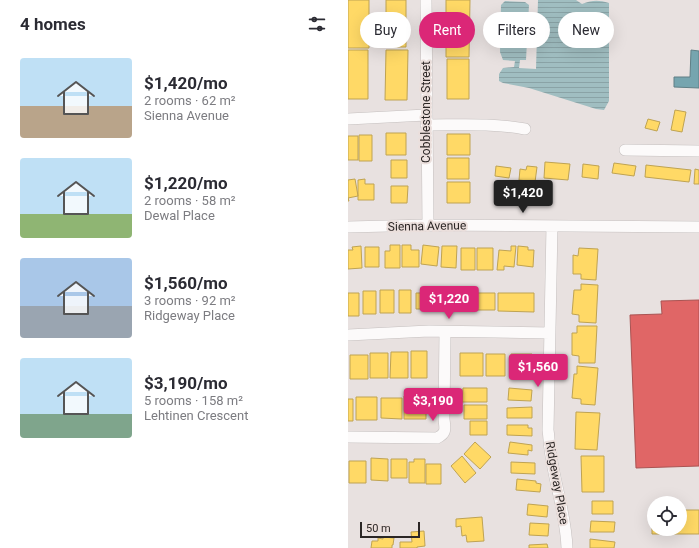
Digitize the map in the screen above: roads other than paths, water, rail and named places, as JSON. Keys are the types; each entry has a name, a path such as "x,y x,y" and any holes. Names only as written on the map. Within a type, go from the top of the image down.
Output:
{"street":[{"name":"Cobblestone Street","path":"426,0 428,225"},
{"path":"348,119 426,120 526,129"},
{"path":"625,150 699,152"},
{"name":"Sienna Avenue","path":"348,227 428,225 699,227"},
{"name":"Ridgeway Place","path":"552,226 548,430 550,449 562,509 567,548"},
{"path":"348,335 444,332 550,333"},
{"path":"348,437 437,438 442,435 445,430 444,332"}],"water":[{"path":"538,0 576,0 582,4 596,1 609,3 609,12 558,12 558,48 609,48 609,101 604,110 596,109 529,88 499,81 499,74 503,68 514,67 515,61 503,60 500,48 527,48 526,60 520,60 519,68 536,69 537,48 550,48 550,12 538,12"},
{"path":"505,1 525,2 529,5 529,12 501,12 501,5"}]}
